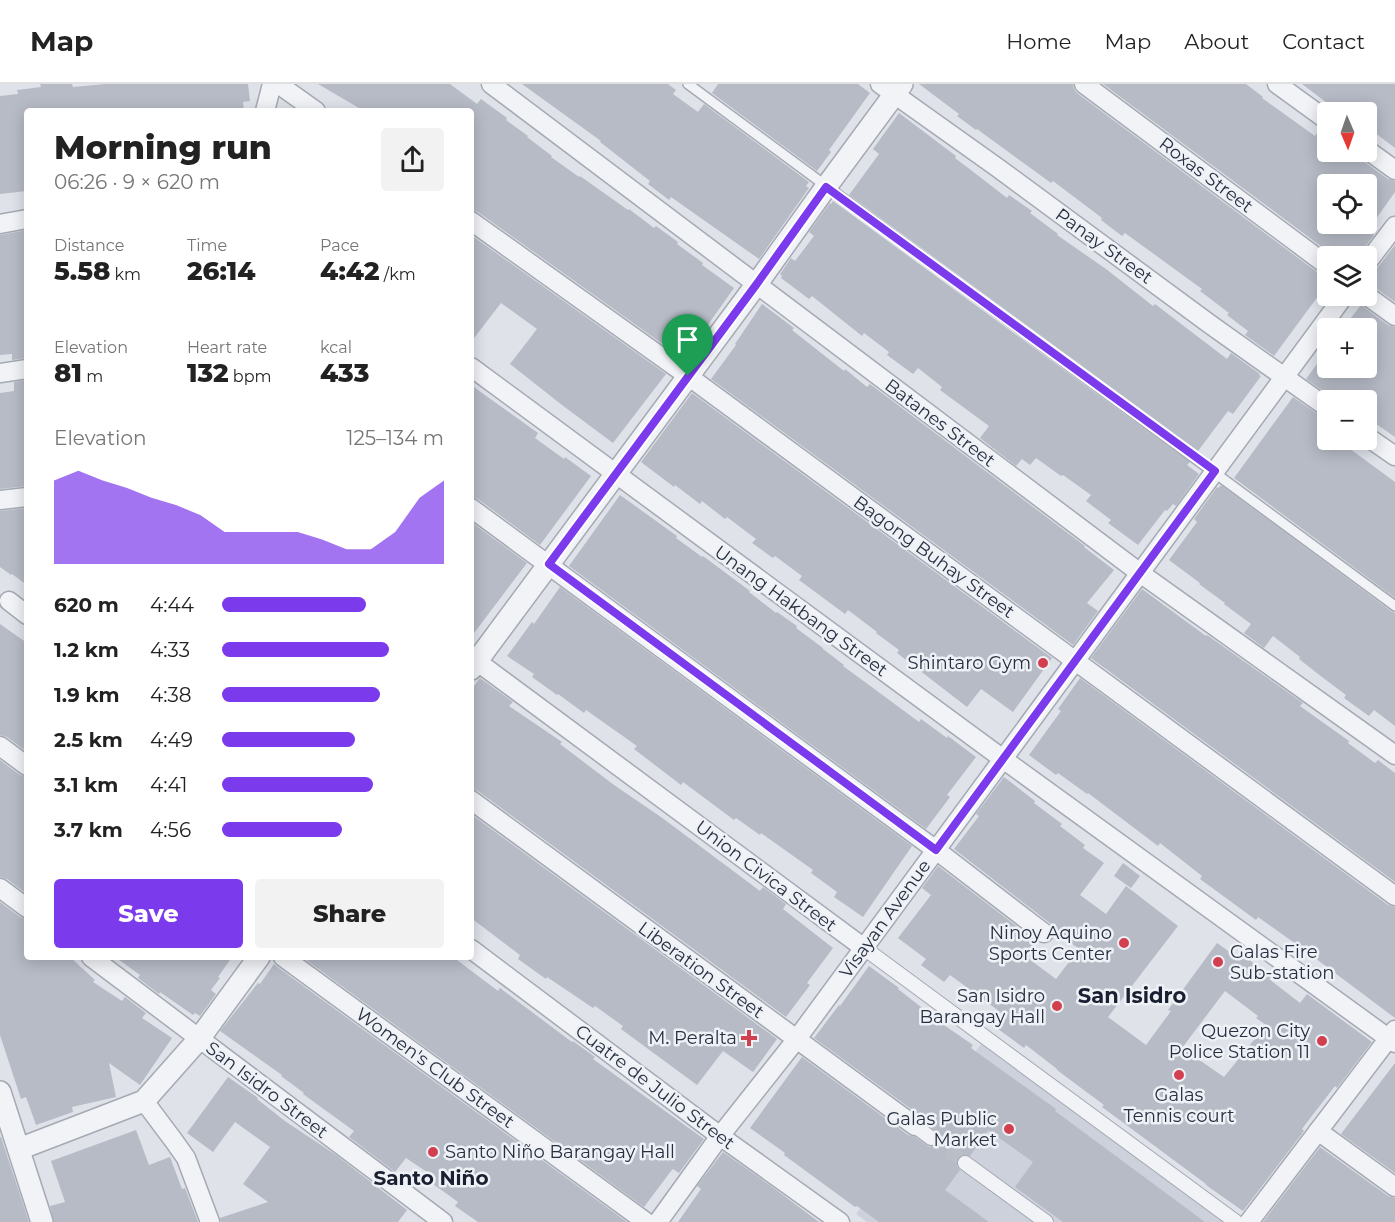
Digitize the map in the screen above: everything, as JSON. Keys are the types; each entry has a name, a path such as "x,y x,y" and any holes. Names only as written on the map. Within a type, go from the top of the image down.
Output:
{"street":[{"path":"266,108 272,84"},
{"path":"278,84 312,108"},
{"name":"Batanes Street","path":"491,84 1140,573 1395,755"},
{"name":"Roxas Street","path":"1084,84 1317,258"},
{"path":"1277,84 1317,113"},
{"path":"474,662 756,285 826,187 892,88"},
{"name":"Panay Street","path":"892,88 1317,400"},
{"path":"1377,157 1395,170"},
{"path":"0,224 24,220"},
{"name":"Bagong Buhay Street","path":"474,223 688,376 1395,896"},
{"path":"1377,250 1395,226"},
{"path":"1377,303 1395,316"},
{"name":"Visayan Avenue","path":"658,1222 720,1136 796,1040 1337,306"},
{"path":"0,373 24,369"},
{"name":"Unang Hakbang Street","path":"474,369 1003,759 1393,1037"},
{"path":"1377,444 1395,456"},
{"path":"0,500 24,497"},
{"path":"474,510 936,850 1044,933"},
{"path":"9,601 24,613"},
{"name":"Union Civica Street","path":"474,664 1236,1222"},
{"path":"0,746 24,764"},
{"name":"Liberation Street","path":"474,802 931,1138"},
{"path":"0,888 24,906"},
{"name":"Cuatre de Julio Street","path":"474,951 720,1136 840,1222"},
{"name":"San Isidro Street","path":"95,960 443,1222"},
{"path":"19,1149 144,1101 199,1039 257,960"},
{"name":"Women's Club Street","path":"287,960 646,1222"},
{"path":"1250,1222 1318,1131 1393,1037"},
{"path":"0,1092 42,1222"},
{"path":"144,1101 186,1158 210,1222"},
{"path":"1318,1131 1395,1187"},
{"path":"965,1163 1046,1222"}],"lane":[{"path":"688,84 1395,606"}],"shaded area":[{"name":"Galas Public Market","path":"981,1044 1228,1222 867,1222 856,1214"}],"building":[{"path":"40,84 72,84 73,87 105,84 248,84 250,101 243,102 244,108 24,108 24,191 0,194 0,96 18,94 17,90 41,87"},
{"path":"318,84 450,84 477,104 481,99 507,118 506,120 551,157 654,228 656,226 703,263 702,265 734,288 705,329 701,326 678,355 474,211 474,108 359,108"},
{"path":"522,84 668,84 676,90 673,94 698,112 704,104 809,182 806,186 809,188 759,259 671,197 669,200 648,184 650,181 601,141"},
{"path":"718,84 858,84 870,93 829,150 831,152 817,171 712,93"},
{"path":"919,84 1073,84 1077,93 1317,272 1317,298 1274,356 1245,335 1248,331 1200,291 1202,289 1125,233 1122,236 1053,181 1051,183 957,116 959,114"},
{"path":"1103,84 1246,84 1315,136 1317,133 1317,162 1365,162 1388,179 1395,181 1395,192 1377,217 1377,174 1317,174 1317,234 1374,235 1366,246 1321,246"},
{"path":"1302,84 1395,84 1395,148 1377,134 1377,102 1326,102"},
{"path":"899,113 1007,198 1009,195 1032,211 1030,213 1057,235 1106,269 1153,306 1155,304 1227,359 1231,353 1260,374 1261,376 1233,414 1228,411 1198,451 849,195 879,154 873,149"},
{"path":"833,201 1190,462 1187,465 1199,474 1176,506 1173,504 1167,511 1165,510 1138,545 1108,523 1111,520 1086,501 1091,495 1036,458 1030,465 1022,459 1016,466 980,438 989,426 940,390 942,387 918,368 913,374 887,355 889,352 864,333 862,336 812,296 809,299 781,278 780,274 791,258 795,261 814,236 809,232"},
{"path":"24,231 24,358 12,360 12,354 0,355 0,235"},
{"path":"474,237 666,374 613,443 510,364 537,329 501,303 474,338"},
{"path":"1395,245 1395,302 1377,289 1377,268"},
{"path":"762,304 844,371 845,369 867,387 870,384 1114,570 1087,603 1098,611 1073,645 711,379"},
{"path":"1362,306 1388,325 1395,327 1395,437 1377,425 1377,390 1322,390 1306,379 1317,364 1317,378 1377,378 1377,318 1351,318"},
{"path":"24,380 24,486 0,489 0,393 14,391 14,382"},
{"path":"474,387 538,433 535,438 591,476 540,545 474,498"},
{"path":"692,393 1052,658 1013,712 981,689 967,707 897,653 899,650 877,632 848,610 845,614 799,580 802,576 775,556 773,558 752,543 756,539 727,517 725,519 702,501 700,504 641,462"},
{"path":"1293,397 1317,414 1317,450 1352,450 1395,482 1395,598 1234,478"},
{"path":"1221,485 1395,613 1395,726 1374,710 1369,716 1344,698 1346,695 1273,636 1264,648 1244,633 1251,624 1169,560 1197,522 1194,519 1217,487"},
{"path":"620,495 750,591 776,613 797,626 796,628 843,666 919,722 921,719 976,757 947,795 950,797 926,829 569,566"},
{"path":"24,508 24,583 0,567 0,511"},
{"path":"474,524 527,563 474,633"},
{"path":"560,587 912,846 863,917 834,897 837,892 811,873 813,870 761,833 760,835 736,818 734,820 683,782 681,785 634,749 637,746 586,710 584,713 557,695 532,677 534,674 507,656 532,622 534,624"},
{"path":"1142,589 1303,703 1300,706 1375,763 1378,760 1395,773 1395,882 1091,658"},
{"path":"0,624 24,641 24,750 7,737 0,735"},
{"path":"480,678 513,702 509,706 562,742 560,744 614,785 760,891 763,887 786,904 783,909 833,948 807,983 810,985 786,1017 474,790 474,686"},
{"path":"1080,678 1388,905 1395,907 1395,1018 1303,949 1258,917 1256,920 1200,879 1202,876 1160,843 1158,846 1088,793 1058,773 1056,775 1029,755 1061,711 1058,709"},
{"path":"0,760 24,776 24,892 7,879 0,877"},
{"path":"1004,777 1062,824 1060,826 1085,845 1083,848 1104,863 1080,895 1106,914 1126,886 1178,926 1108,1017 1146,1045 1171,1011 1168,1010 1217,943 1241,960 1244,956 1272,977 1269,979 1300,1003 1307,994 1372,1042 1308,1121 1302,1129 1304,1131 1243,1211 1102,1107 1104,1105 1026,1045 1024,1048 998,1029 1007,1017 950,975 944,982 921,965 926,959 898,938 931,895 922,888 938,866 1036,941 1025,956 1056,979 1079,949 1055,931 1051,924 954,849 979,816 976,814","holes":["1225,991 1258,1016 1256,1018 1266,1025 1224,1077 1182,1048"]},
{"path":"474,816 777,1039 753,1072 723,1051 697,1085 621,1029 623,1026 595,1006 593,1008 518,959 520,955 474,920"},
{"path":"1123,863 1140,876 1131,888 1114,876"},
{"path":"0,902 24,918 24,960 73,960 95,980 93,982 122,1001 125,997 146,1013 142,1018 172,1038 140,1085 109,1063 116,1097 72,1107 73,1112 36,1125 26,1097 21,1099 0,1035"},
{"path":"119,960 230,960 211,990 216,994 200,1016 195,1013 193,1015 160,992 159,994 138,978 140,975"},
{"path":"306,960 457,960 498,991 500,988 595,1057 593,1059 704,1139 679,1173 673,1169 644,1207"},
{"path":"274,964 627,1222 478,1222 455,1206 458,1202 433,1184 436,1178 406,1158 395,1172 349,1137 354,1131 303,1094 282,1075 220,1031"},
{"path":"869,966 899,988 925,1012 973,1045 971,1048 1205,1222 1063,1222 1015,1187 1033,1162 988,1130 970,1156 962,1155 957,1158 957,1166 960,1170 945,1190 989,1222 879,1222 784,1155 785,1153 750,1128 802,1057 908,1135 929,1147 938,1143 939,1134 922,1117 814,1038"},
{"path":"1395,1063 1395,1173 1341,1134"},
{"path":"228,1077 285,1121 336,1155 407,1210 398,1222 221,1222 220,1218 268,1202 243,1184 270,1147 235,1122 213,1152 187,1133"},
{"path":"136,1130 149,1165 170,1157 198,1222 54,1222 50,1206 65,1202 51,1161"},
{"path":"1,1137 29,1222 0,1222"},
{"path":"1320,1147 1388,1196 1395,1198 1395,1222 1263,1222"},
{"path":"723,1152 819,1222 678,1222 701,1189 697,1186"}],"tunnel":[{"path":"931,1138 965,1163"}],"place":[{"name":"Shintaro Gym","path":"1043,663"},
{"name":"Ninoy Aquino Sports Center","path":"1124,943"},
{"name":"Galas Fire Sub-station","path":"1218,962"},
{"name":"San Isidro Barangay Hall","path":"1057,1006"},
{"name":"M. Peralta","path":"749,1038"},
{"name":"Quezon City Police Station 11","path":"1322,1041"},
{"name":"Galas Tennis court","path":"1179,1075"},
{"name":"Galas Public Market","path":"1009,1129"},
{"name":"Santo Niño Barangay Hall","path":"433,1152"}],"district":[{"name":"San Isidro","path":"1132,995"},
{"name":"Santo Niño","path":"431,1178"}],"route":[{"path":"826,187 1215,471 936,850 549,564 688,376 826,187"}]}
